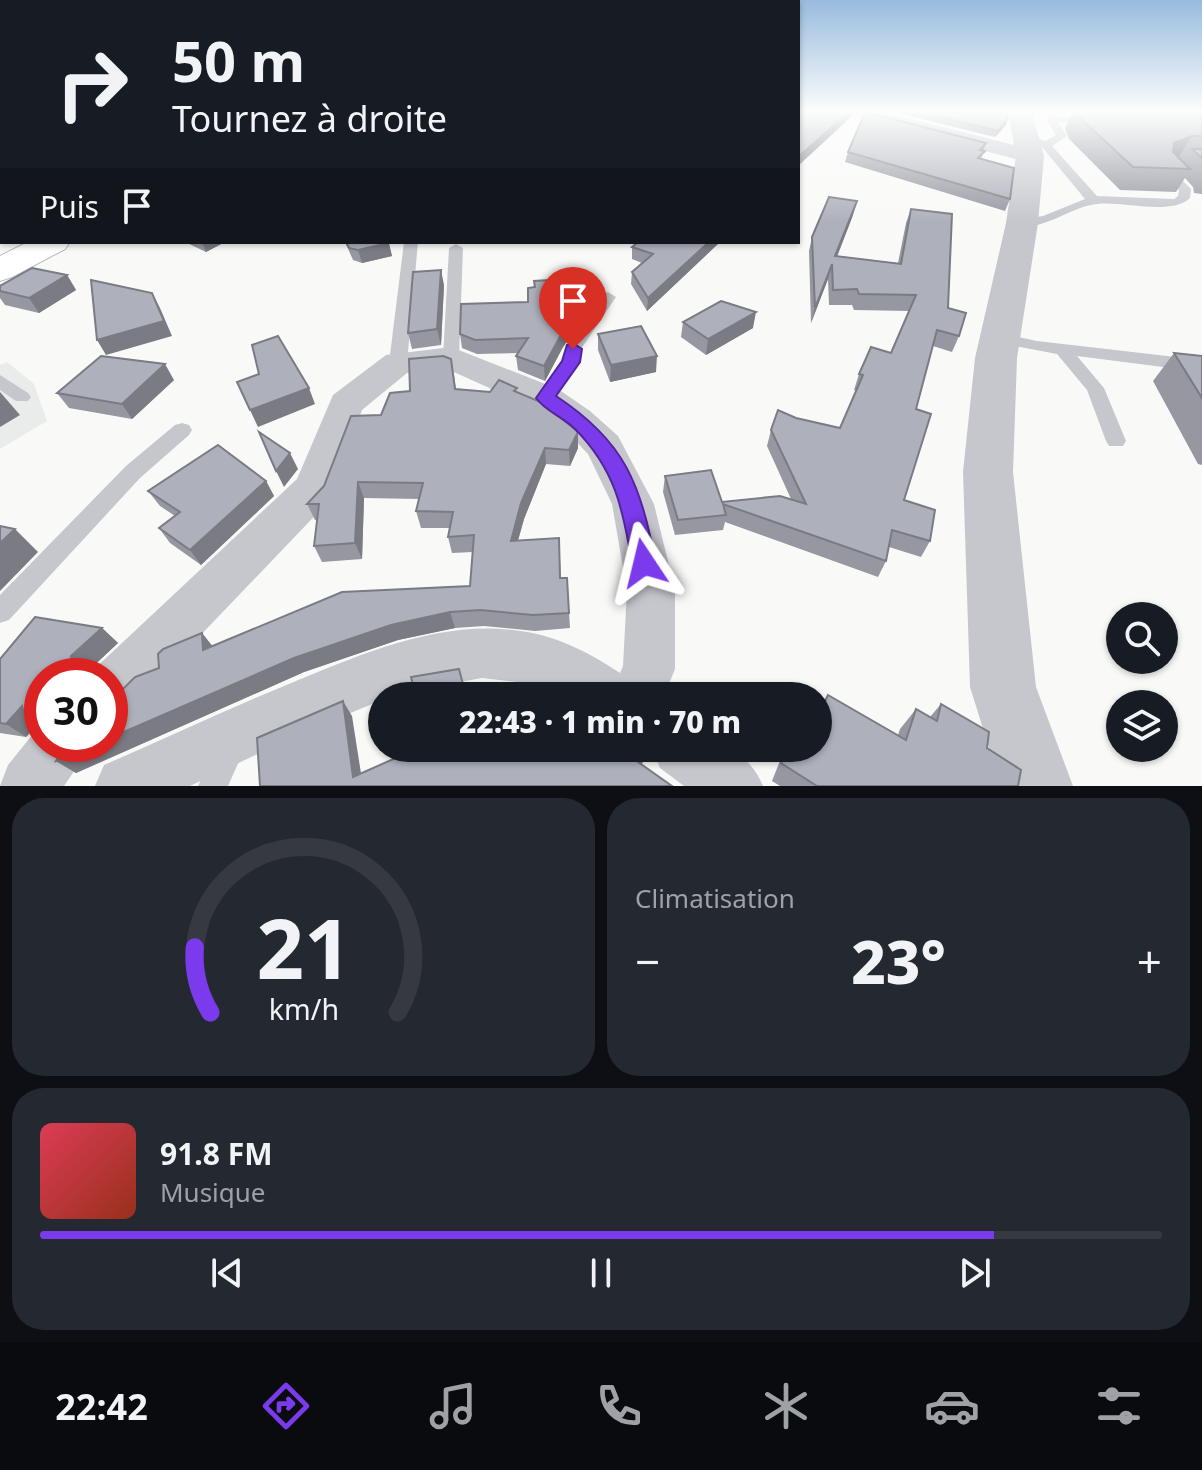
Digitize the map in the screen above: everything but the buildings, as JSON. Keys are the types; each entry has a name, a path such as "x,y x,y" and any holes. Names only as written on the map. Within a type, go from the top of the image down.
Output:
{"main road":[{"path":"0,270 49,244"}],"street":[{"path":"1030,149 1022,223 1000,338 988,472 1003,687 1037,786"},
{"path":"128,673 314,489 346,404 398,363 451,358 545,398 577,420 604,446 633,504 651,590 649,669 643,682"},
{"path":"125,786 238,733 406,664 476,653 542,660 571,671 586,682"},
{"path":"29,786 46,762"},
{"path":"699,762 732,786"}],"lane":[{"path":"1042,149 1093,200"},
{"path":"1022,223 1046,219 1093,200 1176,203 1184,198 1185,189 1166,170 1178,164 1202,165"},
{"path":"398,363 411,244"},
{"path":"451,358 456,248"},
{"path":"545,398 571,362 573,349 608,297"},
{"path":"1000,338 1202,366"},
{"path":"1061,348 1095,388 1116,441"},
{"path":"0,381 22,397"},
{"path":"0,612 133,472 182,430"},
{"path":"213,786 238,733"}],"shaded area":[{"path":"7,362 34,384 47,421 0,449 0,365"}],"route":[{"path":"573,349 571,362 545,398 577,420 604,446 633,504 644,563"}]}
